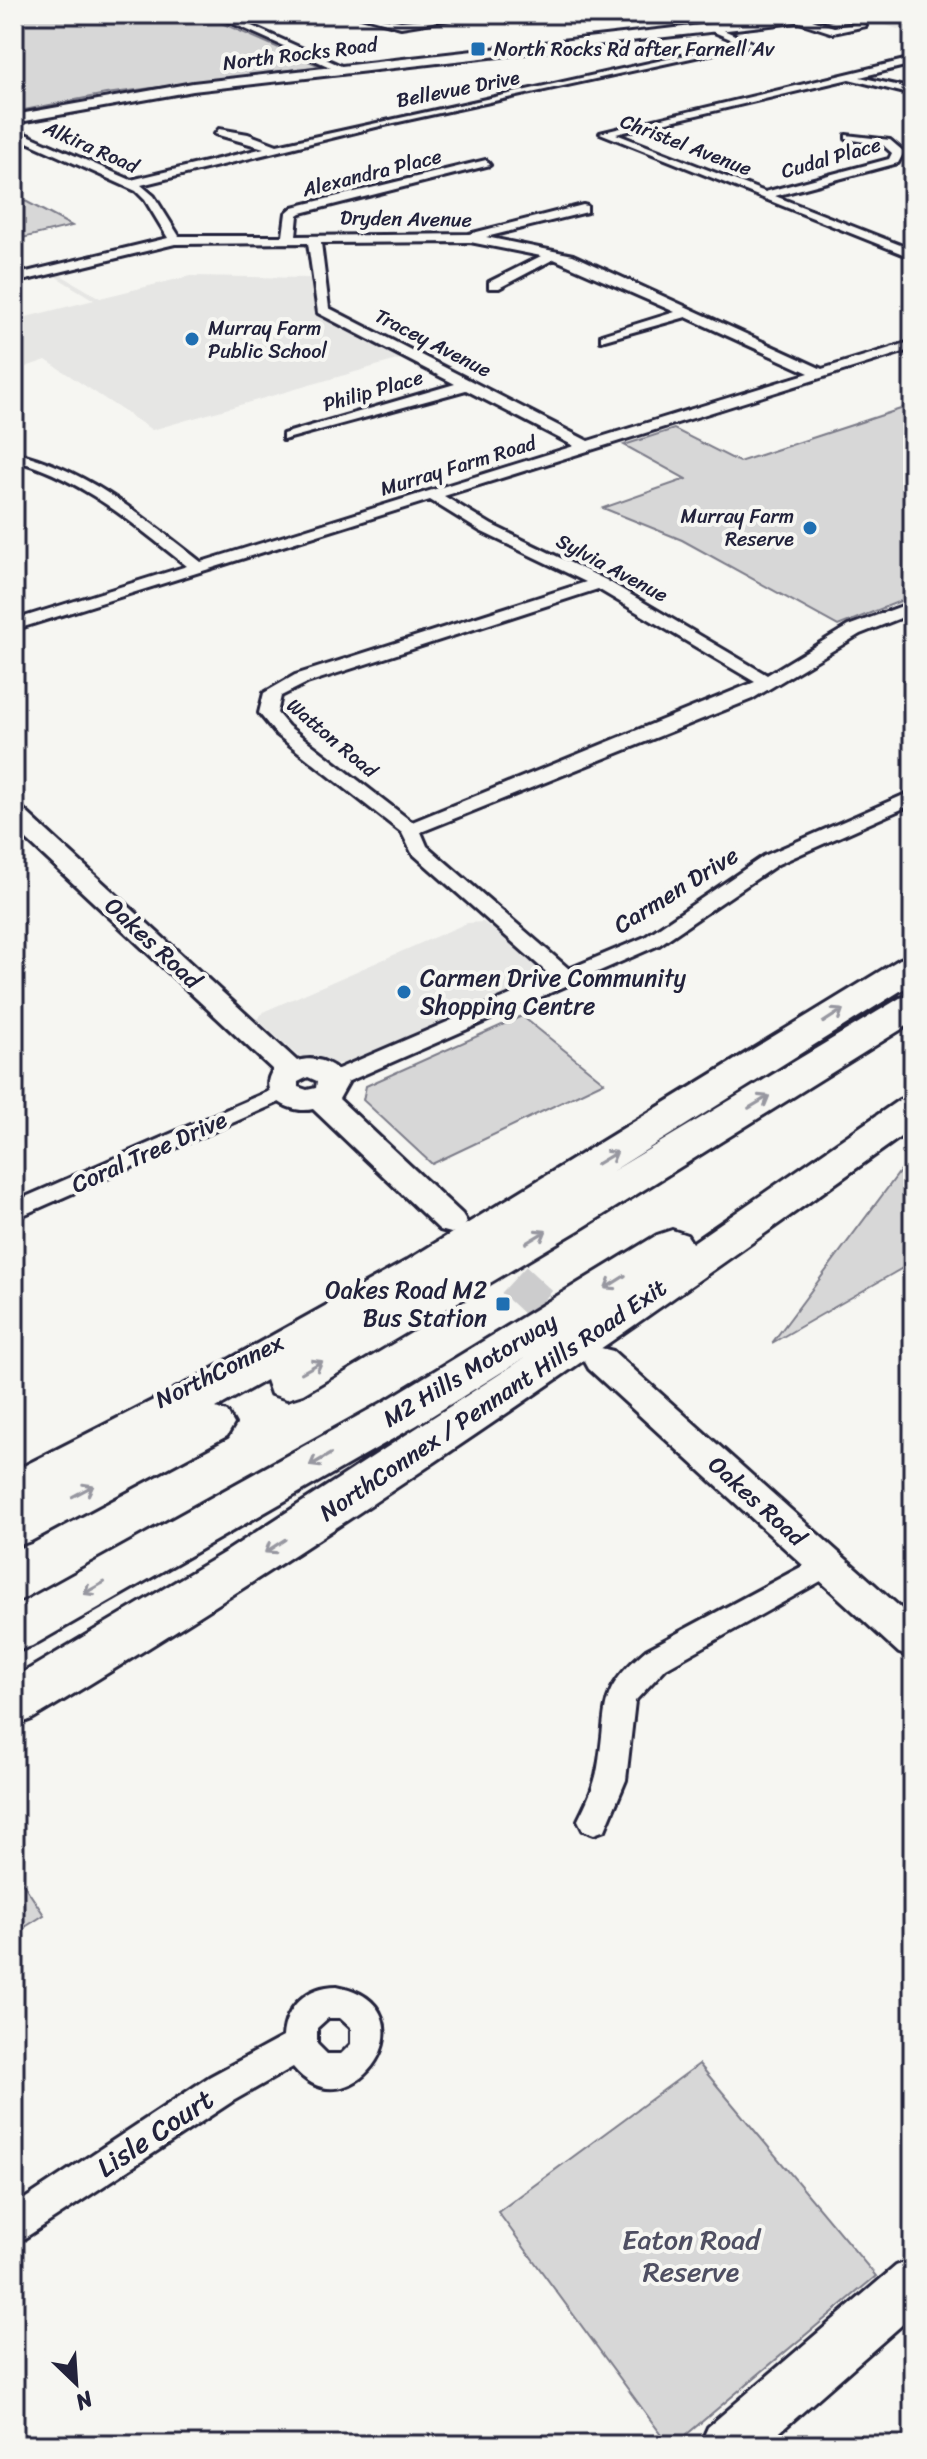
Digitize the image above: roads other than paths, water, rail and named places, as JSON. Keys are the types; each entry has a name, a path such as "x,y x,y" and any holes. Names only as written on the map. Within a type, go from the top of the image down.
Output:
{"highway":[{"path":"14,1493 199,1397 421,1272 913,967"},
{"path":"14,1528 207,1426 391,1323 913,1006"},
{"name":"M2 Hills Motorway","path":"14,1631 401,1413 619,1280 913,1086"},
{"name":"NorthConnex / Pennant Hills Road Exit","path":"14,1701 64,1676 231,1574 515,1389 913,1109"},
{"name":"NorthConnex","path":"14,1464 128,1416 421,1272"}],"main road":[{"name":"North Rocks Road","path":"14,119 172,90 831,14"},
{"name":"Oakes Road","path":"14,814 287,1082"},
{"path":"287,1082 299,1100 326,1089 451,1222"},
{"name":"Oakes Road","path":"601,1360 913,1642"},
{"path":"726,2445 913,2283"}],"street":[{"path":"217,14 343,69"},
{"path":"359,14 401,24 477,14"},
{"path":"796,18 833,30 861,26"},
{"name":"Bellevue Drive","path":"130,184 394,120 750,44 710,27"},
{"name":"Christel Avenue","path":"913,61 605,133 913,254"},
{"path":"848,77 913,92"},
{"name":"Alkira Road","path":"14,132 130,184 150,198 175,240"},
{"path":"219,132 244,136 277,149"},
{"name":"Cudal Place","path":"765,195 894,161 898,152 886,142 850,137"},
{"name":"Alexandra Place","path":"289,239 292,213 297,210 486,163"},
{"path":"470,238 518,223 583,209"},
{"name":"Tracey Avenue","path":"314,238 323,310 588,447"},
{"name":"Dryden Avenue","path":"14,279 175,240 470,238 569,258 822,374"},
{"path":"889,246 913,240"},
{"path":"494,285 552,255"},
{"path":"606,338 688,312"},
{"name":"Murray Farm Road","path":"14,625 913,345"},
{"name":"Philip Place","path":"288,437 470,384"},
{"path":"14,456 47,462 78,477 198,567"},
{"name":"Sylvia Avenue","path":"433,496 486,528 600,583 767,682"},
{"name":"Watton Road","path":"566,978 419,849 410,830 272,722 268,713 273,693 301,679 474,626 600,583"},
{"path":"410,830 746,695 854,630 913,607"},
{"name":"Carmen Drive","path":"326,1089 652,941 771,860 913,797"},
{"name":"Coral Tree Drive","path":"14,1211 287,1082"},
{"path":"594,1820 612,1779 616,1708 623,1690 635,1674 827,1564"},
{"name":"Lisle Court","path":"14,2227 221,2089 299,2046"}],"tunnel":[{"path":"474,1243 572,1334"}],"place":[{"name":"North Rocks Rd after Farnell Av","path":"478,49"},
{"name":"Murray Farm Public School","path":"192,339"},
{"name":"Murray Farm Reserve","path":"810,528"},
{"name":"Carmen Drive Community Shopping Centre","path":"404,992"},
{"name":"Oakes Road M2 Bus Station","path":"503,1304"}],"park label":[{"name":"Eaton Road Reserve","path":"691,2255"}]}
